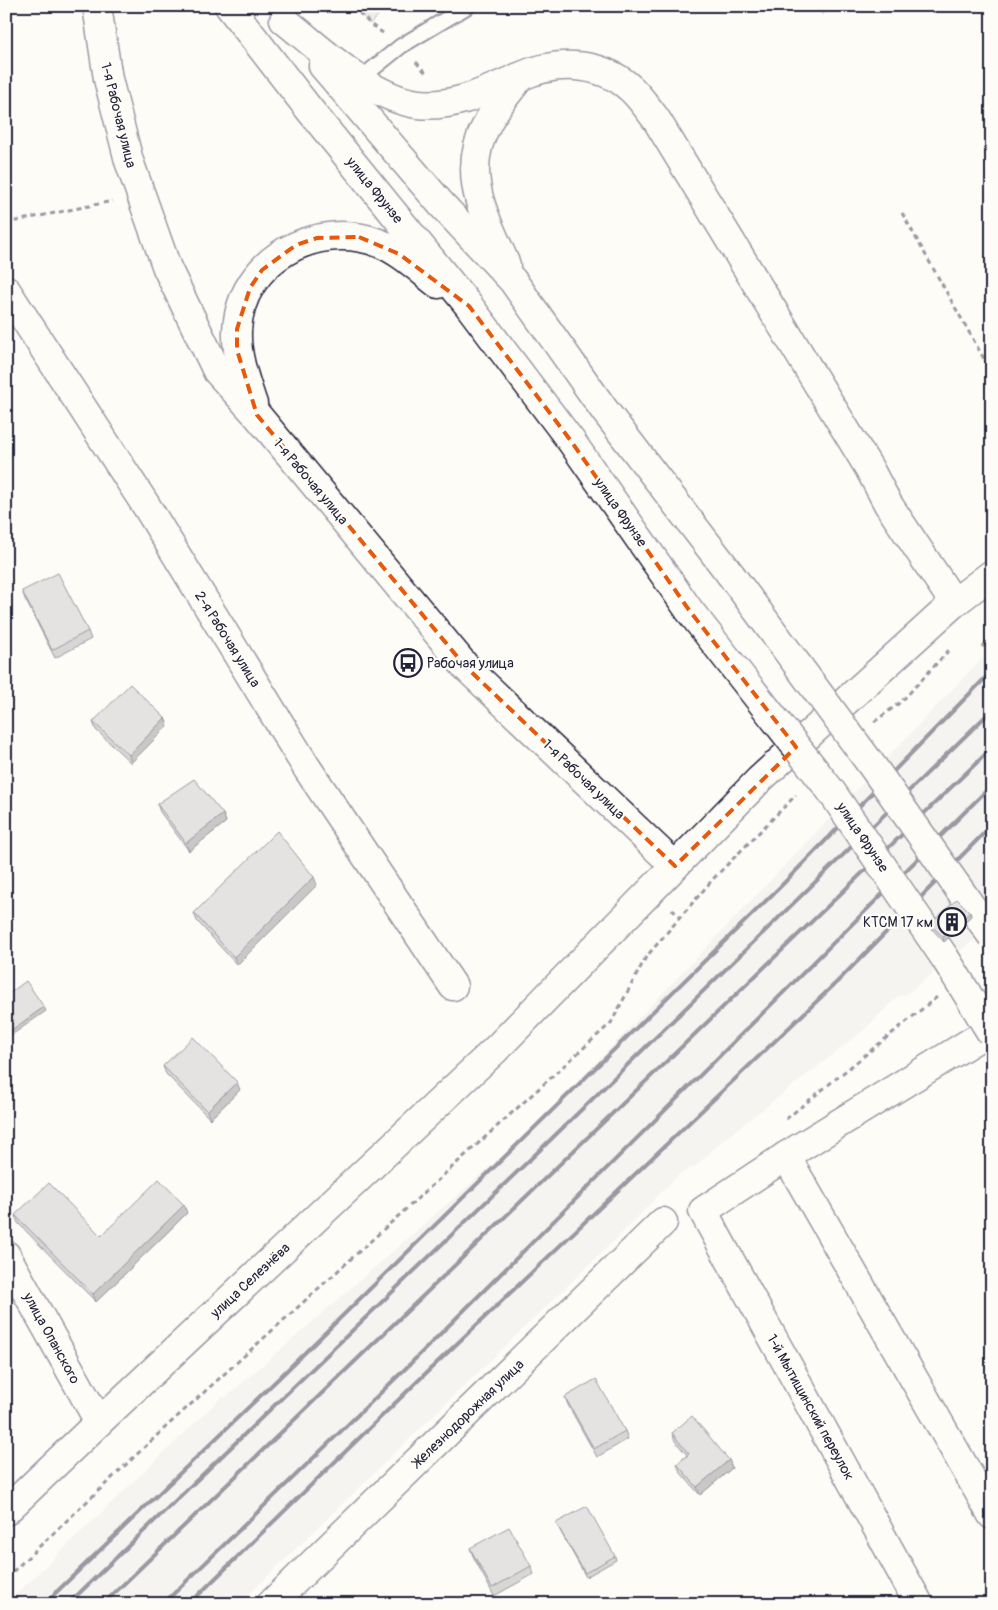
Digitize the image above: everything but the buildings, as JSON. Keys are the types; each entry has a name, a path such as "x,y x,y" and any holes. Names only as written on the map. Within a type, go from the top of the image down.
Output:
{"main road":[{"name":"1-я Рабочая улица","path":"97,6 108,79 129,161 167,268 217,371 257,415 465,666 675,866"},
{"name":"улица Фрунзе","path":"228,6 469,306 571,441 689,610 831,791 945,958 992,1034"},
{"path":"279,13 366,85 417,104 456,102 481,94 541,68 560,65 581,66 602,71 620,81 637,94 656,119 766,298 869,468 888,504 954,603"},
{"path":"279,13 440,204 513,281 605,411 731,575 873,768 992,936"},
{"path":"513,281 480,204 475,183 474,163 478,142 487,123 521,76"},
{"path":"257,415 237,350 237,329 241,307 250,288 262,270 278,256 296,245 317,238 338,235 359,237 380,243 469,306"},
{"name":"2-я Рабочая улица","path":"6,290 147,506 307,768 453,986"},
{"name":"улица Селезнёва","path":"6,1511 98,1422 495,1050 759,780 954,603 992,574"},
{"path":"992,1029 786,1156 992,1516"},
{"name":"1-й Мытищинский переулок","path":"786,1156 703,1211 919,1604"},
{"name":"Железнодорожная улица","path":"271,1604 663,1222"},
{"name":"улица Опанского","path":"6,1254 98,1422"}],"lane":[{"path":"365,75 401,46 468,6"}],"path":[{"path":"6,222 117,200"},
{"path":"902,213 992,372"},
{"path":"982,648 992,638"},
{"path":"873,722 902,700 951,648"},
{"path":"6,1578 168,1425 611,1023 646,957 714,878 801,790"},
{"path":"784,1121 938,997"}],"highlighted area":[{"path":"359,237 399,254 469,306 571,441 689,610 796,747 675,866 465,666 257,415 237,350 237,329 250,288 262,270 296,245 317,238"}],"shaded area":[{"path":"353,6 387,6 370,24"},
{"path":"992,648 992,925 907,994 897,997 863,1031 722,1141 696,1166 679,1174 620,1235 239,1604 6,1604 223,1396 225,1398 533,1129"}],"railway":[{"path":"44,1604 279,1378 779,888 992,671"},
{"path":"68,1604 542,1148 992,710"},
{"path":"103,1604 992,748"},
{"path":"163,1604 402,1372 992,785"},
{"path":"189,1604 424,1375 837,982 992,825"}],"place":[{"name":"Рабочая улица","path":"408,663"},
{"name":"КТСМ 17 км","path":"952,922"}]}
